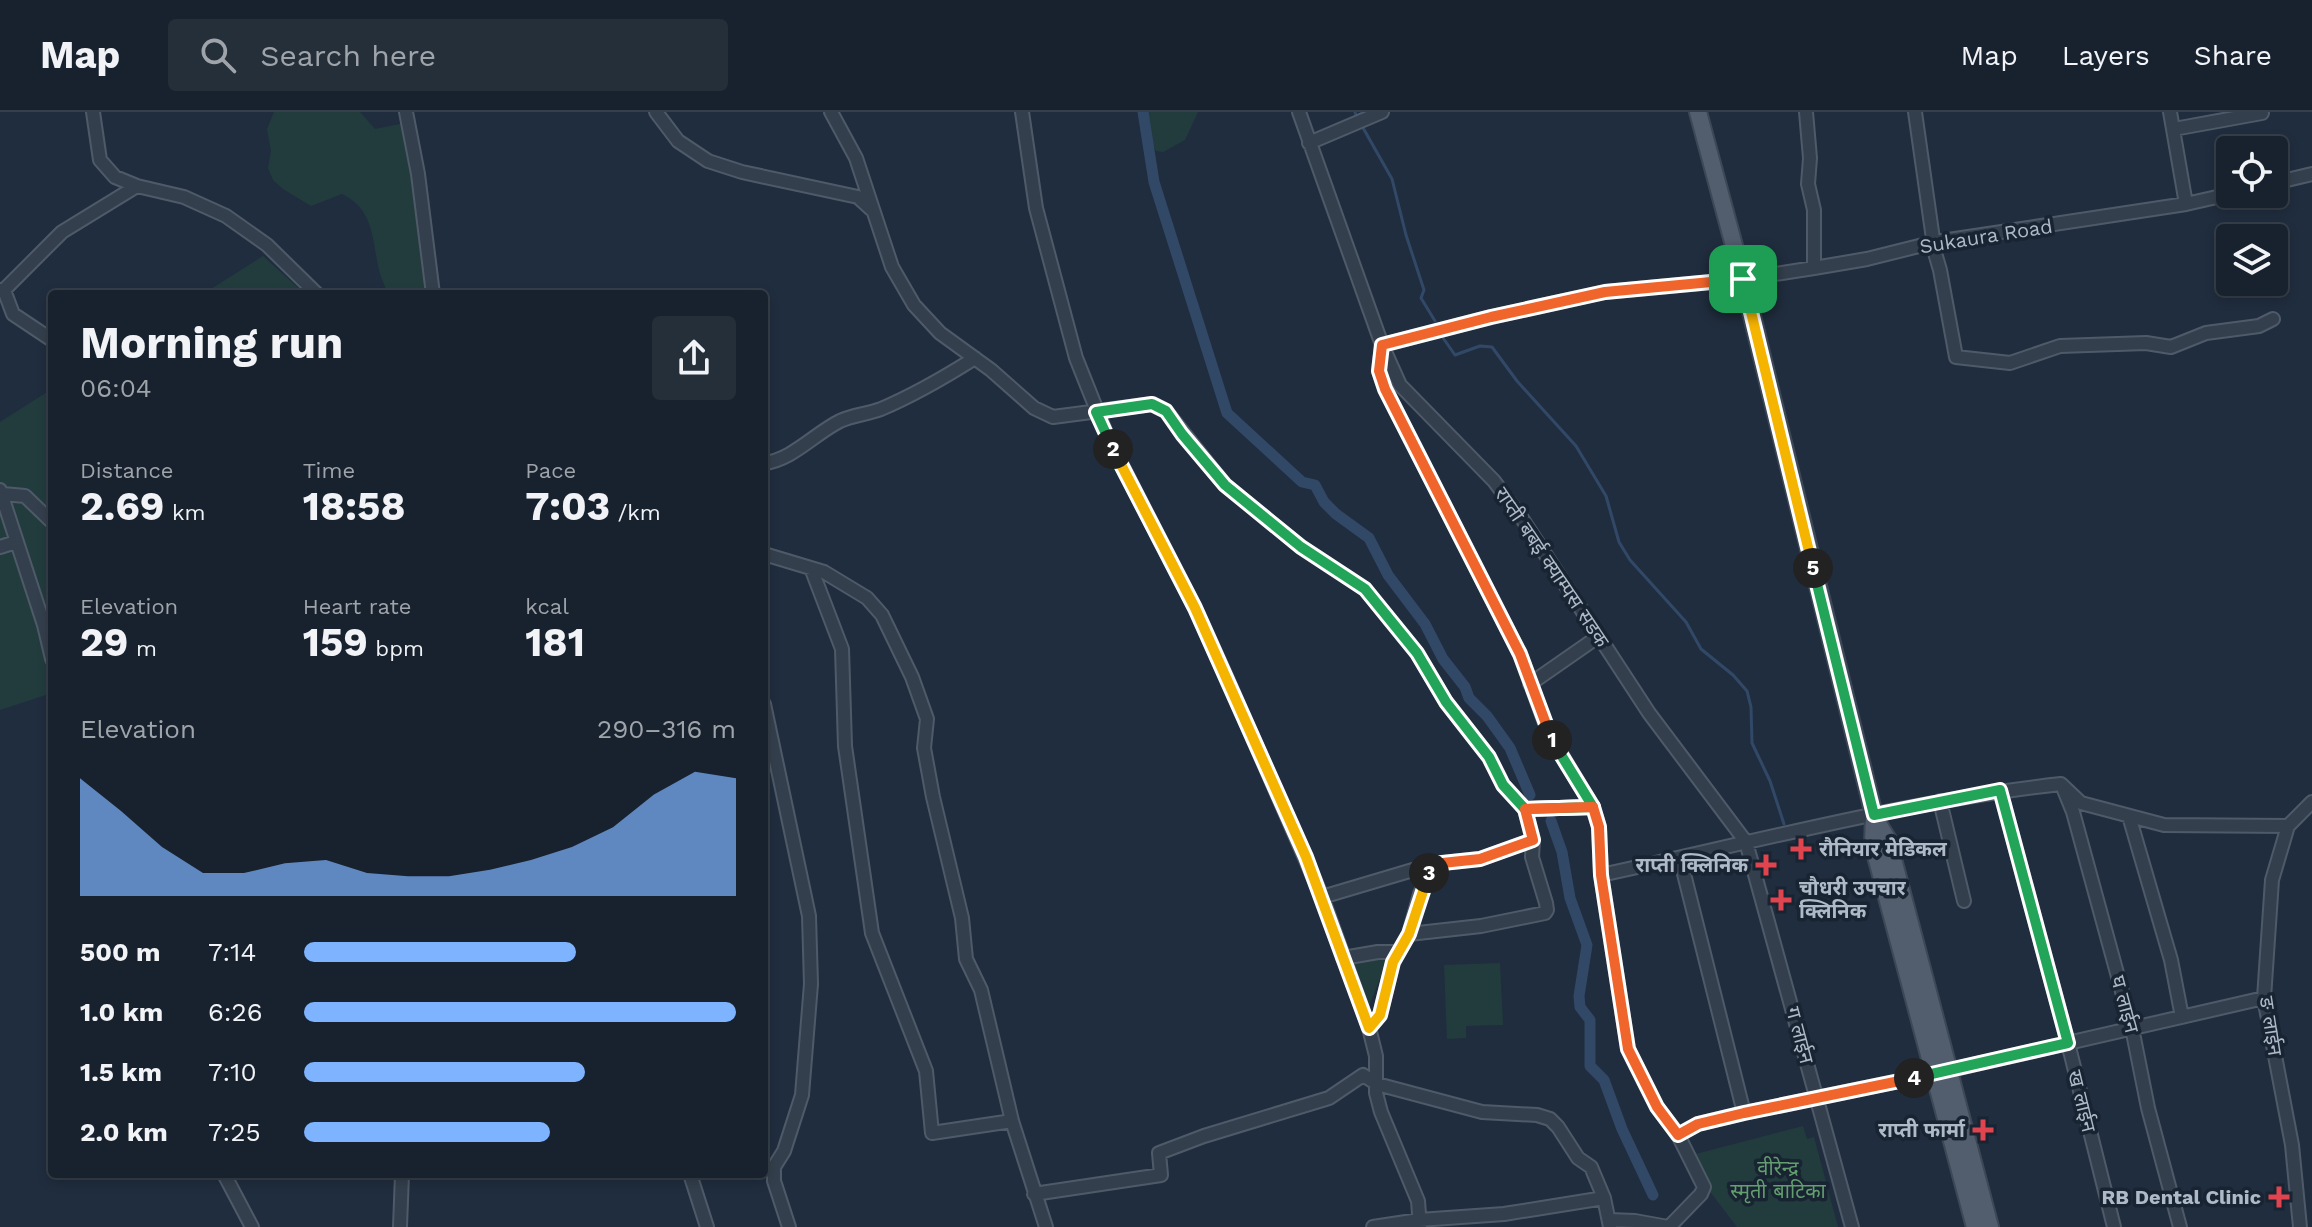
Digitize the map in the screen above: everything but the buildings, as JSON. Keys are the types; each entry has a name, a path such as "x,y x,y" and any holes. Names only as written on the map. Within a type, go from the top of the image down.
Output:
{"main road":[{"path":"1698,112 1743,279 1874,815 1888,840 1975,1227"},
{"path":"1940,1072 1990,1227"}],"street":[{"path":"93,112 100,160 115,177 137,186 184,197 226,216 267,245 313,290"},
{"path":"406,112 418,174 432,290"},
{"path":"656,112 678,141 708,161 742,172 858,197 874,213"},
{"path":"831,112 856,158 892,267 914,305 940,333 1034,408 1053,417 1152,404 1166,411 1225,485 1301,547 1365,589 1417,653 1446,702 1489,757 1503,785 1525,809 1533,840 1532,857 1547,910 1545,913 1481,926 1409,934"},
{"path":"1022,112 1036,208 1076,358 1096,412 1201,621 1322,897 1369,1028 1376,1056 1376,1093 1418,1201 1419,1224"},
{"name":"राप्ती बबई क्याम्पस सडक","path":"1299,112 1382,345 1400,385 1494,481 1523,520 1649,713 1746,842"},
{"path":"1309,143 1382,112"},
{"path":"1806,112 1810,158 1808,184 1814,210 1814,268"},
{"path":"1915,112 1956,357 2010,363 2060,346 2146,343 2171,347 2206,333 2259,326 2273,319"},
{"path":"2170,112 2186,204"},
{"path":"2174,129 2262,113"},
{"path":"2288,180 2312,174"},
{"path":"48,337 13,314 2,290 62,232 137,186"},
{"name":"Sukaura Road","path":"1382,345 1605,292 1743,279 1814,268 1935,242 2216,197"},
{"path":"1034,1194 1161,1175 1159,1153 1329,1098 1363,1075 1377,1084 1482,1112 1537,1115 1550,1119 1578,1158 1591,1167 1604,1198 1610,1224 1635,1221 1668,1227 1701,1194 1704,1187 1678,1135 1657,1107 1628,1049 1601,875 1599,827 1593,807 1549,734 1520,654 1385,389 1379,371 1382,345"},
{"path":"768,462 790,454 843,419 880,409 943,379 975,358"},
{"path":"48,518 25,496 2,492 48,642"},
{"path":"0,547 16,542"},
{"path":"768,555 824,572 867,598 882,615 912,677 927,719 924,748 962,918 966,959 981,990 1012,1121 1046,1227"},
{"path":"811,568 842,649 845,746 872,933 926,1071 932,1133 1012,1121"},
{"path":"1530,684 1599,636"},
{"path":"768,723 809,916 811,984 802,1095 784,1151 774,1167 774,1181 789,1227"},
{"path":"1601,875 2000,790 2061,784 2081,803 2164,825 2288,826 2312,802"},
{"name":"घ लाईन","path":"2061,784 2073,812 2132,1028 2148,1108 2180,1227"},
{"name":"ख लाईन","path":"2000,790 2114,1227"},
{"path":"1940,801 1964,901"},
{"path":"1525,809 1593,807"},
{"path":"2129,816 2171,960 2182,1017"},
{"name":"ङ लाईन","path":"2288,826 2272,880 2264,998 2292,1145 2300,1227"},
{"path":"1322,897 1433,864 1480,859 1533,840"},
{"name":"ग लाईन","path":"1746,842 1852,1227"},
{"path":"1680,858 1744,1113"},
{"path":"1369,1028 1380,1015 1397,952 1409,934 1420,894 1433,864"},
{"path":"1343,958 1397,952"},
{"path":"1678,1135 1698,1124 1744,1113 2264,998"},
{"path":"226,1178 252,1227"},
{"path":"400,1227 402,1178"},
{"path":"691,1178 707,1227"},
{"path":"1373,1227 1504,1214 1604,1198"}],"green space":[{"path":"274,112 360,112 375,129 410,122 431,290 386,290 370,226 366,216 352,200 342,194 311,206 273,180 268,168 271,151 267,129"},
{"path":"1148,112 1198,112 1185,140 1163,152 1156,151 1152,143"},
{"path":"263,256 301,290 209,290"},
{"path":"48,392 48,694 0,710 0,422"},
{"path":"1390,954 1367,1011 1351,961"},
{"path":"1500,963 1503,1025 1466,1026 1466,1038 1447,1039 1444,965"},
{"name":"वीरेन्द्र स्मृती बाटिका","path":"1803,1126 1807,1139 1814,1137 1838,1227 1737,1227 1704,1184 1692,1155"}],"waterway":[{"path":"1143,112 1154,182 1227,413 1302,482 1315,485 1324,502 1336,514 1369,538 1388,575 1425,624 1443,659 1465,687 1469,698 1487,716 1510,748 1530,795"},
{"path":"1362,126 1392,179 1424,290 1421,298 1435,321"},
{"path":"1441,335 1455,355 1480,346 1492,347 1517,381 1576,446 1606,496 1619,542 1630,560 1686,622 1701,649 1747,691 1751,707 1752,743 1770,781 1784,824"},
{"path":"1551,821 1562,852 1570,898 1587,945 1579,996 1580,1007 1590,1020 1590,1066 1604,1080 1622,1129 1653,1195"}],"place":[{"name":"रौनियार मेडिकल","path":"1801,849"},
{"name":"राप्ती क्लिनिक","path":"1766,865"},
{"name":"चौधरी उपचार क्लिनिक","path":"1781,900"},
{"name":"राप्ती फार्मा","path":"1983,1130"},
{"name":"RB Dental Clinic","path":"2279,1197"}],"route":[{"path":"1743,279 1605,292 1382,345 1379,371 1385,389 1520,654 1549,734 1593,807 1525,809 1513,799 1489,757 1446,702 1417,653 1365,589 1301,547 1225,485 1166,411 1152,404 1096,412 1225,674 1306,857 1369,1028 1380,1015 1393,962 1409,934 1420,894 1433,864 1480,859 1533,840 1525,809 1578,808 1593,807 1599,827 1601,875 1628,1049 1657,1107 1678,1135 1698,1124 1744,1113 2068,1043 2000,790 1874,815 1743,279"}]}
